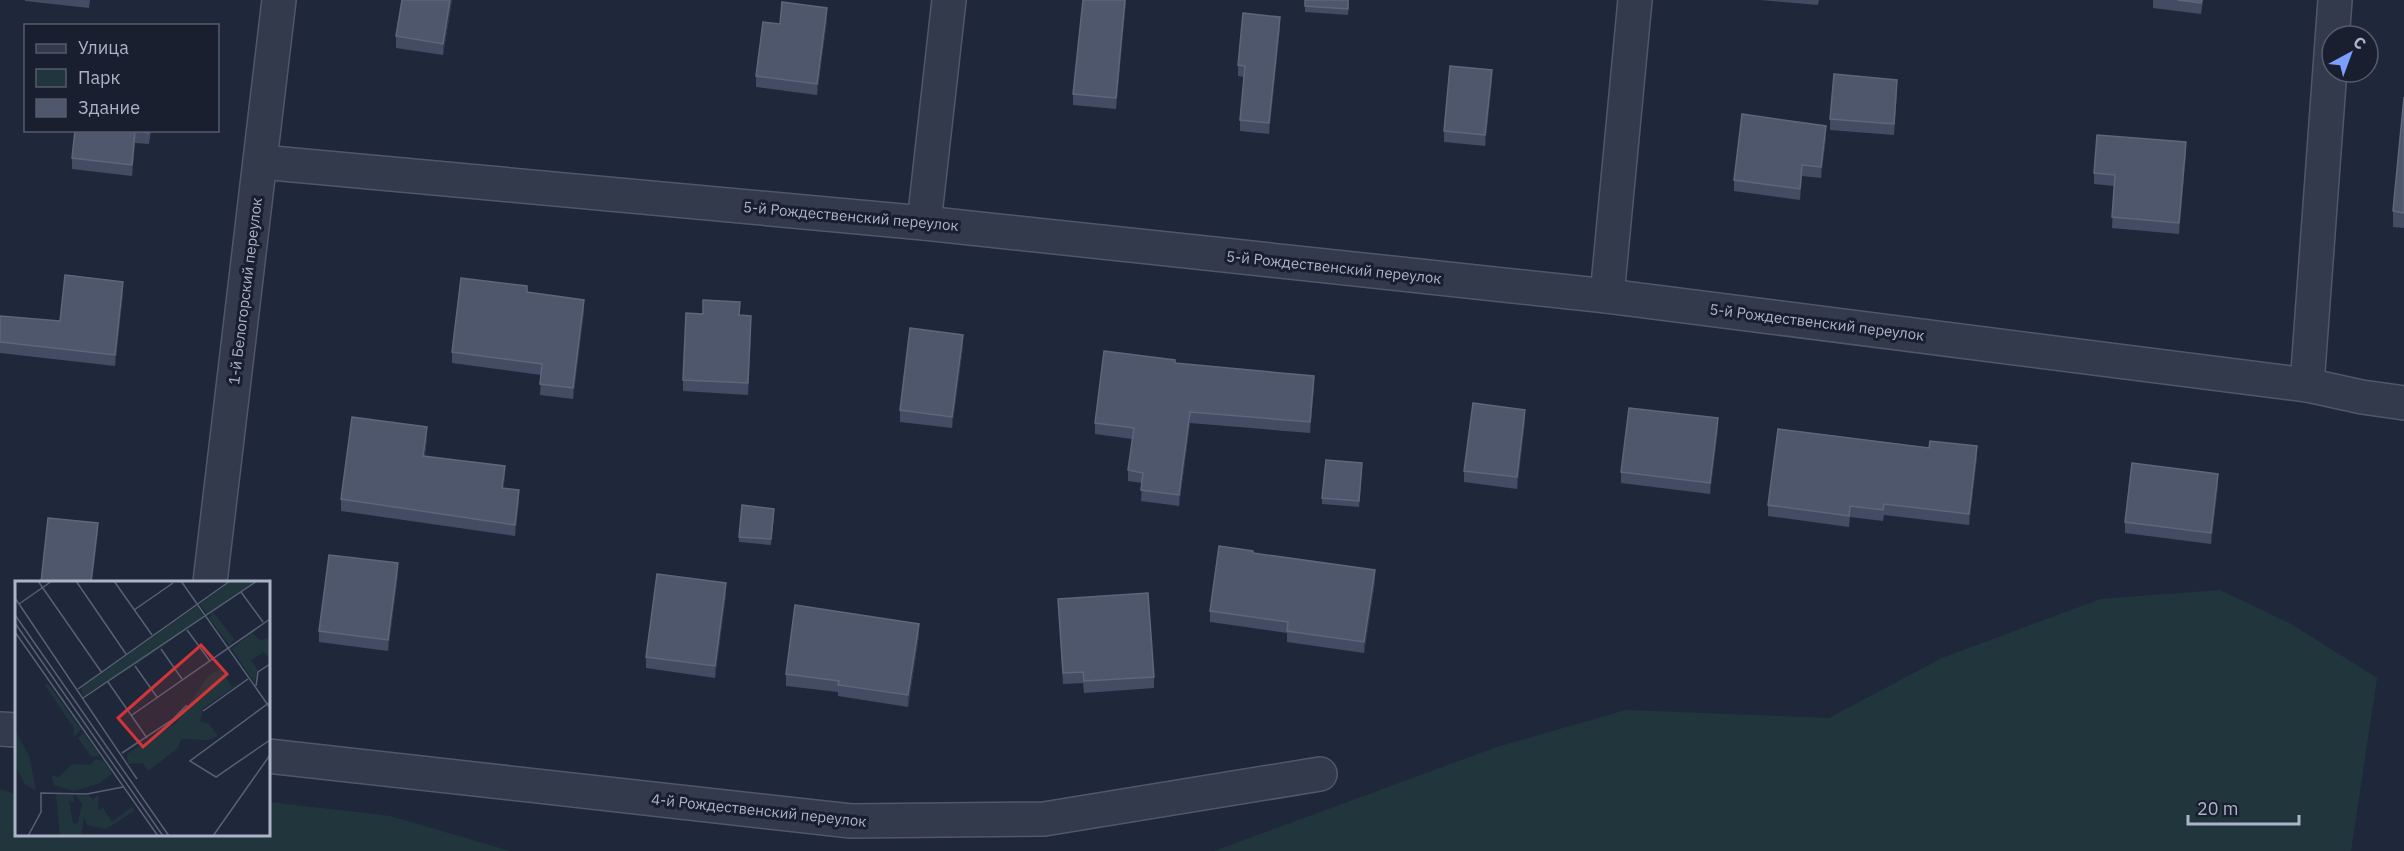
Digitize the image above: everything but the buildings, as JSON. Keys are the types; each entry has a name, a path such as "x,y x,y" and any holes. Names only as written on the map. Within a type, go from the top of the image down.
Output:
{"street":[{"name":"1-й Белогорский переулок","path":"210,581 279,0"},
{"path":"924,223 949,0"},
{"path":"1607,296 1635,0"},
{"path":"2307,385 2335,0"},
{"name":"5-й Рождественский переулок","path":"261,162 924,223 1607,296 2307,385 2404,403"},
{"path":"0,729 15,730"},
{"name":"4-й Рождественский переулок","path":"270,756 851,821 1044,819 1320,774"}],"green space":[{"path":"2220,590 2291,624 2377,678 2351,851 1214,851 1497,747 1626,710 1829,718 1942,658 2101,599"},
{"path":"0,789 15,794 15,836 270,836 270,802 390,816 510,851 0,851"}]}
